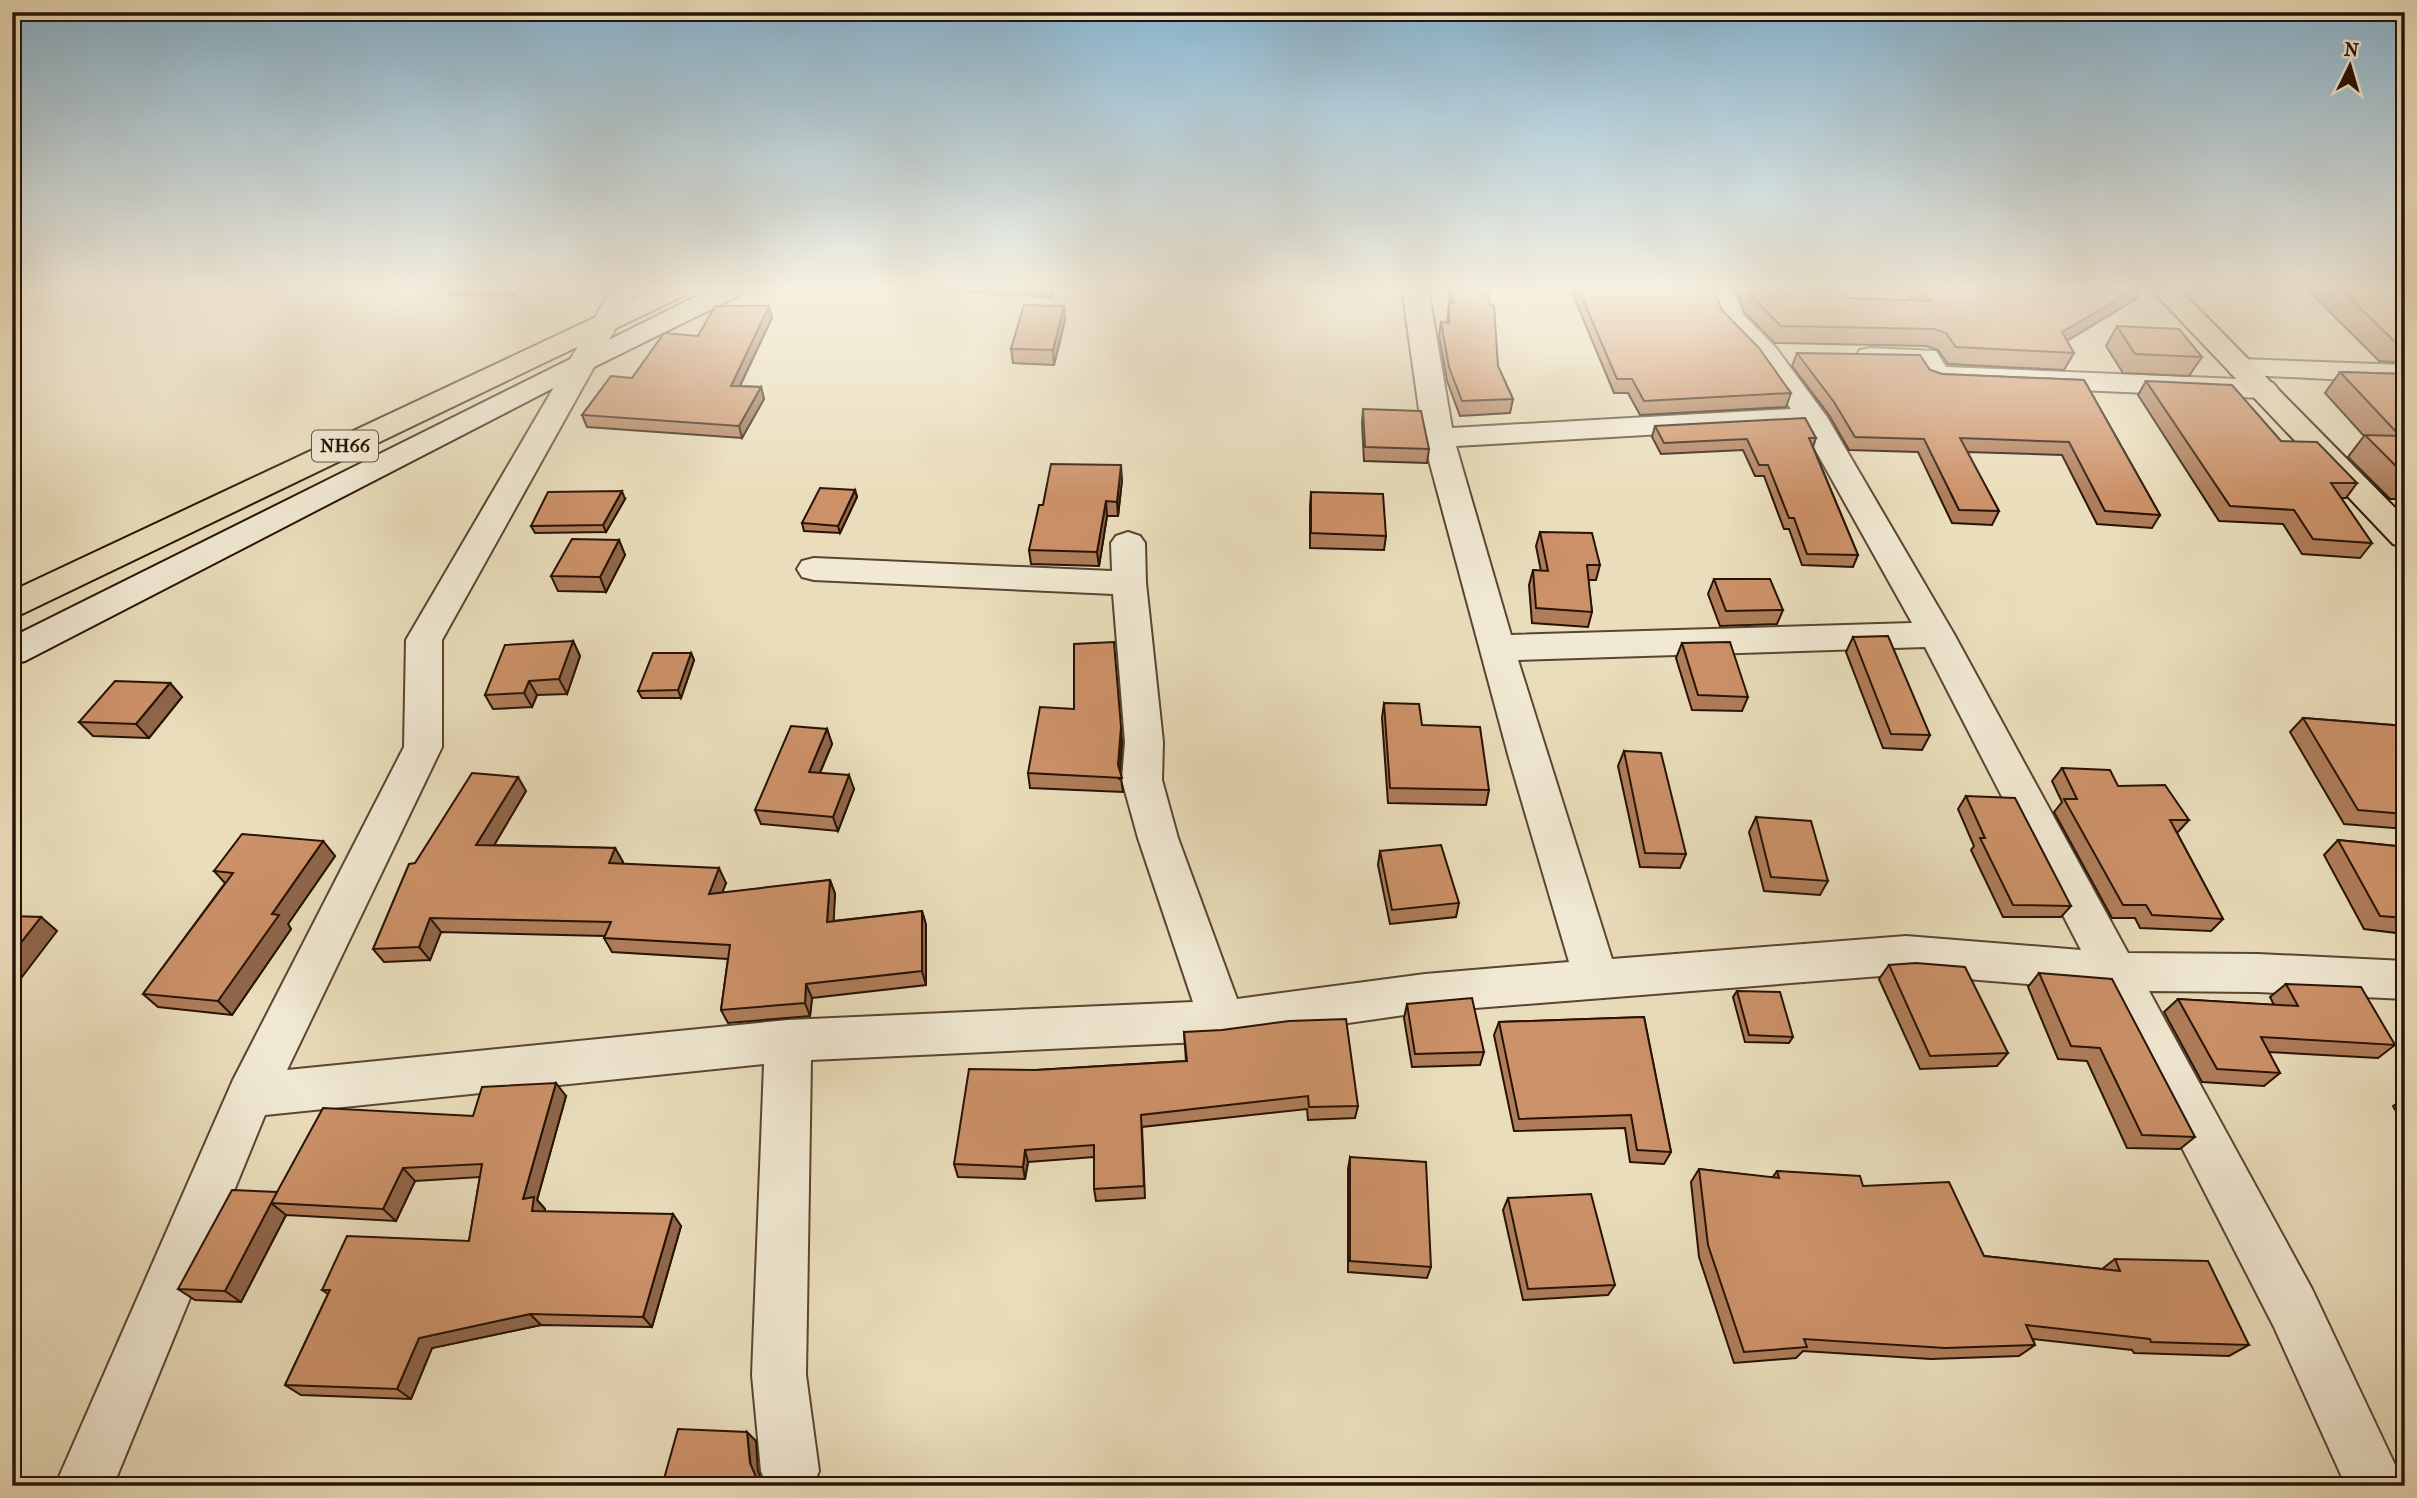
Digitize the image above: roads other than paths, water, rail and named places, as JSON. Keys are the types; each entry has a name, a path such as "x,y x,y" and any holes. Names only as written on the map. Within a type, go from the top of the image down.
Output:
{"main road":[{"name":"NH66","path":"12,605 530,358"},
{"path":"2231,358 2405,537"}],"street":[{"path":"12,652 588,358"},
{"path":"1426,358 1438,438 1528,758 1597,980"},
{"path":"1769,358 1812,417 1936,634 2294,1308 2376,1486"},
{"path":"1926,358 1936,376 2263,390"},
{"path":"84,1486 250,1095 423,747 424,639 584,360"},
{"path":"2241,368 2405,374"},
{"path":"1438,438 1812,417"},
{"path":"1128,543 1129,583 1144,742 1142,780 1158,838 1222,1021"},
{"path":"814,569 1129,583"},
{"path":"1497,648 1936,634"},
{"path":"250,1095 788,1041 1222,1021 1425,993 1906,955 2114,972 2258,973 2405,980"},
{"path":"788,1041 779,1375 790,1471"}]}
